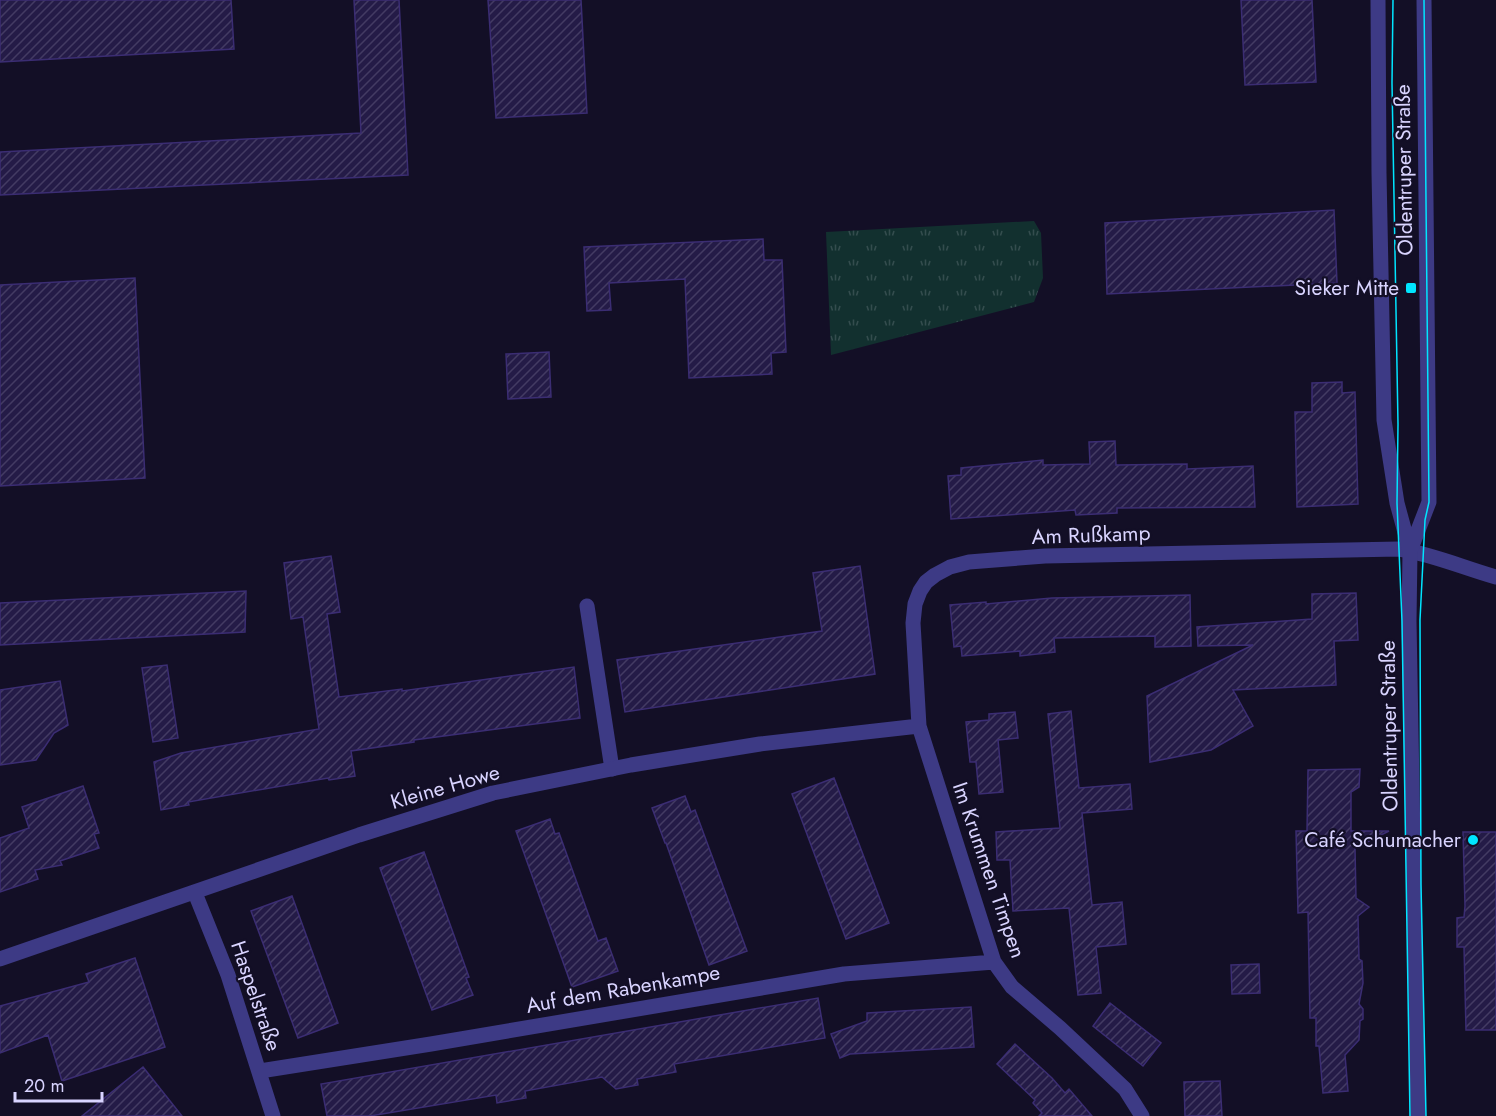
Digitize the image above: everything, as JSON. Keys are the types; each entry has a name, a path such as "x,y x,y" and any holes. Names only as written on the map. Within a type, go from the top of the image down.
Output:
{"street":[{"name":"Oldentruper Straße","path":"1378,0 1378,173 1384,420 1397,502 1410,551 1409,644 1418,1116"},
{"name":"Oldentruper Straße","path":"1410,551 1429,502 1424,0"},
{"name":"Am Rußkamp","path":"919,726 913,623 915,604 920,591 935,575 969,562 1079,555 1371,549 1424,553 1450,564 1496,577"},
{"path":"587,606 612,769"},
{"name":"Kleine Howe","path":"0,959 359,835 493,793 612,769 760,744 919,726"},
{"name":"Im Krummen Timpen","path":"919,726 994,962 1012,987 1125,1089 1142,1116"},
{"name":"Haspelstraße","path":"195,892 228,975 273,1116"},
{"name":"Auf dem Rabenkampe","path":"260,1071 844,974 994,962"}],"green space":[{"path":"1034,221 1041,233 1043,278 1034,302 831,355 826,232"}],"building":[{"path":"0,0 231,0 234,49 0,62"},
{"path":"354,0 399,0 408,175 0,195 0,152 361,133"},
{"path":"488,0 581,0 587,113 496,118"},
{"path":"1241,0 1312,0 1316,82 1245,85"},
{"path":"1334,210 1337,283 1107,294 1105,223"},
{"path":"763,239 764,260 782,260 786,352 771,353 772,374 689,378 685,279 609,283 611,310 587,311 584,247"},
{"path":"135,278 145,478 0,486 0,285"},
{"path":"549,352 551,397 508,399 506,354"},
{"path":"1342,382 1342,393 1355,392 1358,504 1297,507 1295,412 1312,412 1312,383"},
{"path":"1115,441 1116,465 1187,464 1187,469 1253,466 1255,507 1117,508 1117,513 1076,515 1075,510 951,519 948,476 961,475 961,468 1043,460 1043,465 1090,464 1089,442"},
{"path":"331,556 340,612 327,614 339,697 402,689 402,691 574,667 580,718 414,740 414,742 351,751 355,776 329,780 328,778 188,802 189,805 161,810 154,762 181,753 319,729 303,617 291,619 284,563"},
{"path":"860,566 875,674 625,712 617,660 822,631 813,573"},
{"path":"246,591 245,632 0,645 0,603"},
{"path":"1356,593 1358,640 1334,641 1336,685 1233,690 1253,726 1211,750 1150,762 1147,696 1253,645 1198,646 1197,627 1312,619 1312,594"},
{"path":"1190,595 1191,646 1155,647 1155,636 1054,638 1055,652 1020,656 1020,651 962,656 961,646 954,647 950,605 1052,598"},
{"path":"167,665 178,738 153,742 142,668"},
{"path":"60,681 68,725 54,733 36,760 0,765 0,690"},
{"path":"1071,711 1079,788 1130,784 1132,809 1082,813 1092,905 1122,902 1126,944 1096,947 1101,993 1078,995 1069,908 1013,911 1010,860 997,860 996,832 1060,828 1048,714"},
{"path":"1015,712 1018,738 998,740 1003,792 979,794 976,762 970,762 966,722 989,720 989,714"},
{"path":"1360,769 1359,787 1351,792 1351,831 1389,831 1355,848 1356,898 1369,907 1358,916 1359,959 1362,961 1363,983 1359,1004 1363,1009 1363,1019 1360,1021 1359,1040 1345,1055 1348,1091 1323,1093 1319,1046 1316,1046 1316,1018 1310,1018 1308,912 1298,913 1296,831 1307,831 1308,770"},
{"path":"834,778 889,923 846,939 792,794"},
{"path":"83,786 99,833 94,834 99,848 60,861 62,865 35,870 38,879 0,892 0,838 29,828 22,807"},
{"path":"685,796 691,812 695,810 747,951 709,965 652,808"},
{"path":"550,819 555,834 559,833 598,941 606,938 618,971 572,987 516,831"},
{"path":"1463,832 1496,832 1496,1030 1466,1030 1464,947 1457,947 1457,918 1464,917 1465,906"},
{"path":"424,852 469,977 466,978 473,995 432,1010 380,868"},
{"path":"292,896 338,1023 298,1038 251,911"},
{"path":"135,958 165,1047 62,1081 48,1035 0,1053 0,1006 89,982 86,974"},
{"path":"1259,964 1260,993 1232,994 1231,965"},
{"path":"818,998 825,1038 674,1064 676,1072 637,1079 638,1085 616,1089 602,1077 525,1091 526,1098 497,1103 496,1095 370,1116 327,1116 321,1084"},
{"path":"1110,1003 1161,1043 1143,1066 1093,1026"},
{"path":"971,1007 974,1047 850,1054 840,1058 831,1034 867,1021 867,1013"},
{"path":"1015,1044 1065,1093 1069,1089 1092,1116 1039,1116 1042,1113 1033,1103 1035,1100 997,1064"},
{"path":"143,1067 182,1116 82,1116"},
{"path":"1220,1081 1222,1116 1185,1116 1184,1082"}],"tram line":[{"path":"1393,0 1397,503 1402,621 1410,1116"},
{"path":"1424,0 1429,502 1425,520 1420,620 1421,885 1426,1116"}],"place":[{"name":"Sieker Mitte","path":"1411,288"},
{"name":"Café Schumacher","path":"1473,840"}]}
